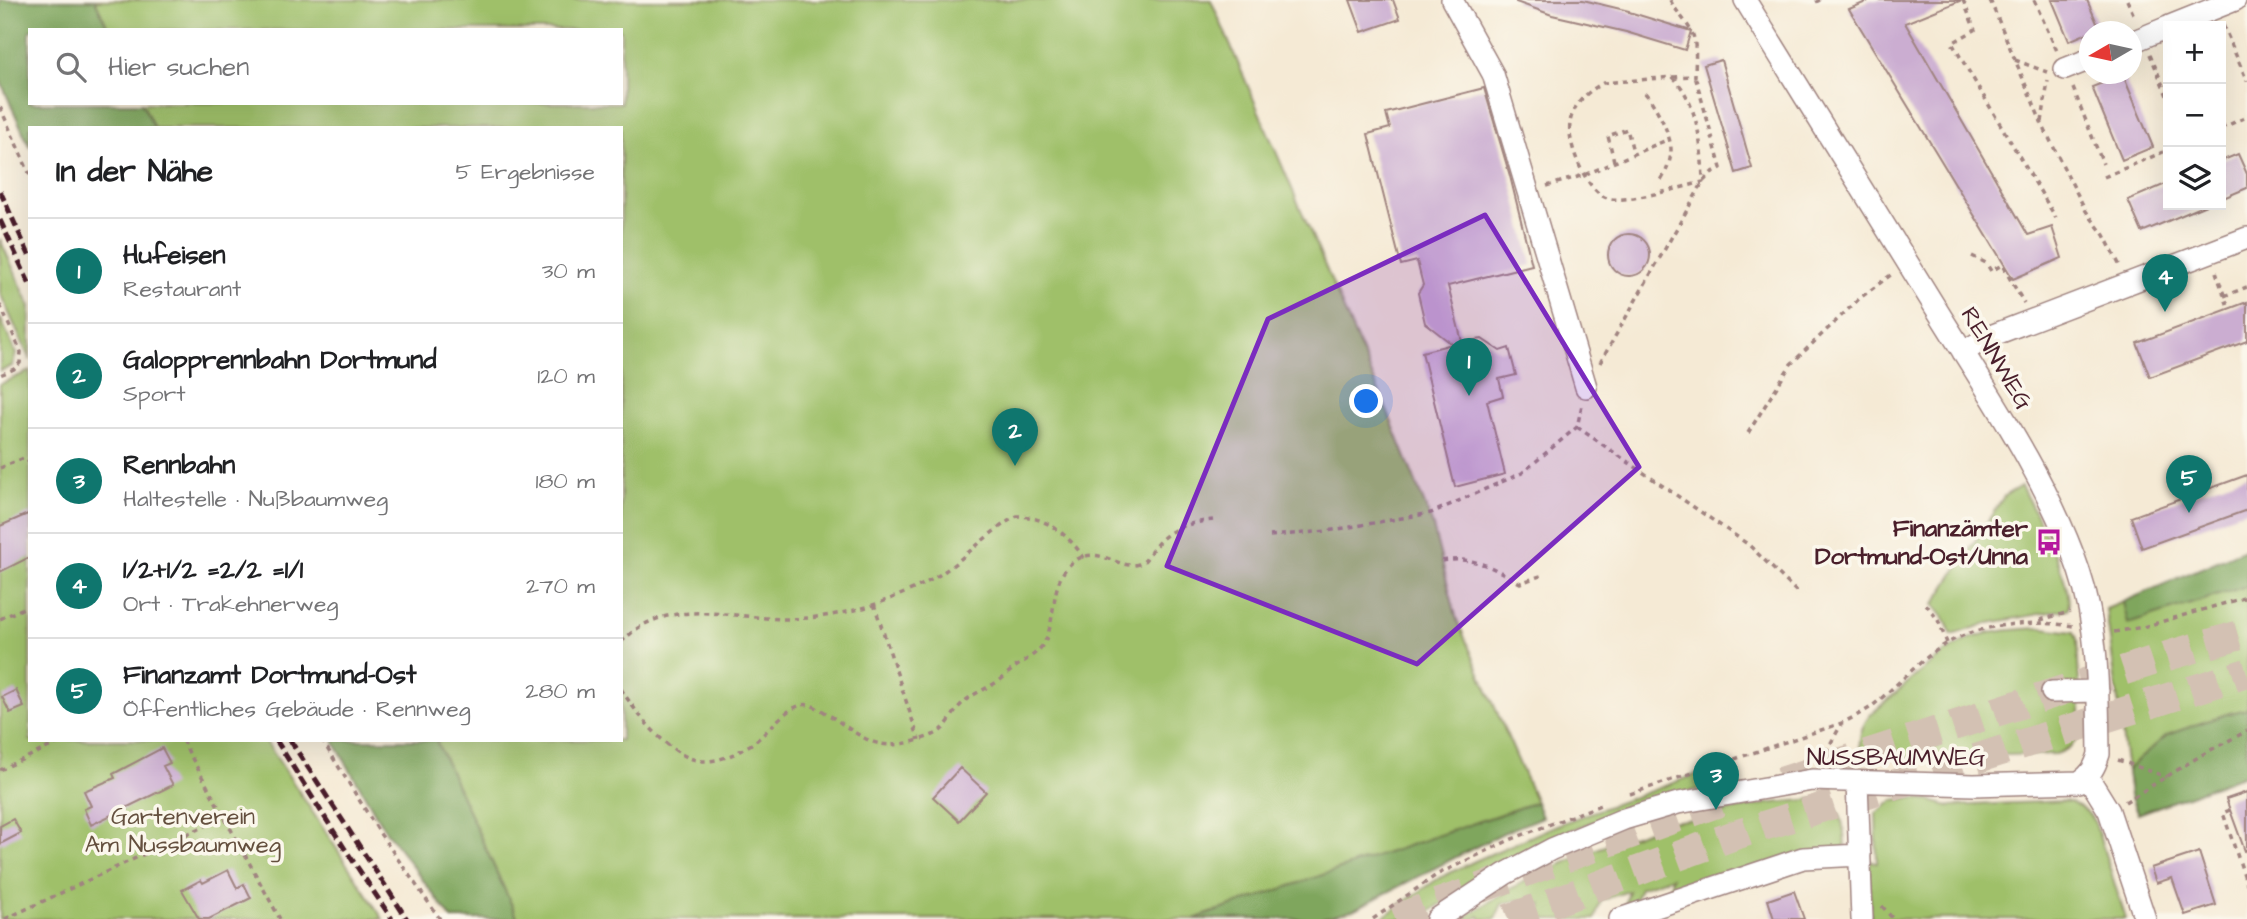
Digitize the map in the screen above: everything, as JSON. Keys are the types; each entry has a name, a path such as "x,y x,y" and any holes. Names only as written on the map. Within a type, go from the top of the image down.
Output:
{"street":[{"path":"1452,0 1493,74 1586,387"},
{"name":"RENNWEG","path":"1745,0 1963,352 2026,459 2066,536 2079,571 2094,635 2099,754 2088,777"},
{"path":"2184,21 2226,4"},
{"path":"2142,38 2163,29"},
{"path":"2065,69 2079,63"},
{"path":"1963,352 1989,337 2247,238"},
{"path":"2052,692 2098,691"},
{"path":"2088,777 2109,811 2145,919"},
{"name":"NUSSBAUMWEG","path":"1437,919 1504,874 1552,849 1650,810 1714,795 1812,780 1974,785 2063,784 2079,782 2088,777"},
{"path":"1857,782 1862,919"},
{"path":"1620,919 1803,858 1860,855"}],"path":[{"path":"1270,536 1327,531 1431,513 1522,474 1577,427 1586,387 1703,182 1711,173 1721,168 1695,76 1692,31 1681,19 1671,0"},
{"path":"1963,0 1975,30 1952,43 2056,218"},
{"path":"1990,0 2042,124 2086,211 2104,235 2129,284"},
{"path":"2226,4 2247,81"},
{"path":"2014,59 2052,74 2048,80 2042,124"},
{"path":"1673,76 1690,100 1702,159 1703,182"},
{"path":"1695,76 1603,83 1587,93 1580,102 1570,123 1571,138 1584,175 1605,198 1615,200 1703,182"},
{"path":"1645,93 1652,101 1672,147 1670,160 1660,182"},
{"path":"0,107 28,170"},
{"path":"2226,126 2247,117"},
{"path":"1614,161 1608,136 1628,128 1634,155"},
{"path":"1528,192 1584,175 1669,139"},
{"path":"2104,177 2163,152"},
{"path":"2209,253 2229,309"},
{"path":"1972,256 1986,263 1991,271 2002,265 2019,293"},
{"path":"1748,433 1791,364 1860,298 1897,271"},
{"path":"2224,296 2247,288"},
{"path":"0,305 21,352 20,363 0,375"},
{"path":"1577,427 1749,545 1800,595"},
{"path":"0,468 24,458 28,461"},
{"path":"623,640 637,628 659,618 678,614 807,618 874,604 942,574 1017,516 1024,516 1058,529 1084,558"},
{"path":"623,692 671,747 692,759 703,761 740,752 795,707 809,704 821,708 845,728 870,741 883,745 898,745 919,740 936,735 962,703 1002,679 1038,652 1049,631 1060,580 1072,563 1084,558 1102,556 1124,565 1138,565 1174,530 1186,524 1213,520"},
{"path":"1442,561 1463,558 1498,570 1520,583 1543,575"},
{"path":"2035,622 2073,626 2094,635 2143,627 2247,597"},
{"path":"874,604 919,740"},
{"path":"1926,604 1938,620 1947,643"},
{"path":"0,619 28,606"},
{"path":"1619,798 1842,723 1868,709 1947,643 1987,629 2035,622 2075,610"},
{"path":"1824,763 1828,748 1842,723"},
{"path":"2109,811 2247,731"},
{"path":"0,770 60,742"},
{"path":"184,742 280,919"},
{"path":"323,742 381,835 440,919"},
{"path":"2099,754 2168,778"},
{"path":"1703,769 1732,772"},
{"path":"1373,919 1438,874 1512,839 1608,802"},
{"path":"2230,810 2223,813 2247,884"},
{"path":"5,919 224,817"},
{"path":"2230,834 2238,831"},
{"path":"2238,855 2245,853"}],"highlighted area":[{"path":"1485,215 1639,467 1417,664 1167,566 1268,319"}],"green space":[{"path":"0,0 95,0 108,28 28,28 28,105 143,105 153,126 28,126 28,143 0,80"},
{"path":"95,0 1211,0 1386,408 1432,523 1457,620 1536,802 1194,919 518,919 437,742 623,742 623,126 153,126 143,105 623,105 623,28 108,28"},
{"path":"0,239 28,302 28,356 0,293"},
{"path":"0,317 16,354 12,366 0,371"},
{"name":"Gartenverein Am Nussbaumweg","path":"28,372 28,742 266,742 383,919 0,919 0,384"},
{"path":"2021,486 2059,565 2065,583 2068,609 1989,623 1952,635 1934,605 2004,496"},
{"path":"2247,548 2247,774 2138,814 2130,795 2106,609"},
{"path":"2247,548 2247,586 2128,624 2123,602"},
{"path":"2043,628 2074,632 2077,639 2081,731 2077,740 2068,748 2056,754 1864,758 1860,735 1870,715 1948,651 1974,637 1999,631"},
{"path":"2247,709 2247,774 2138,814 2130,795 2127,770 2167,735"},
{"path":"334,742 437,742 518,919 452,919 383,827"},
{"path":"1703,772 1740,776 1720,784 1638,804 1553,837 1486,873 1419,919 1380,919 1439,878 1475,861 1557,825"},
{"path":"1919,798 1949,806 2065,801 2079,806 2095,823 2126,919 1871,919 1869,861 1877,862 1876,813 1894,800"},
{"path":"1816,799 1837,810 1843,823 1845,847 1669,896 1672,877 1640,888 1632,908 1624,910 1629,891 1601,900 1595,919 1544,919 1540,918 1542,904 1518,900 1502,904 1495,919 1481,919 1480,916 1462,919 1539,874 1670,822 1771,803"},
{"path":"1536,802 1542,817 1505,832 1353,910 1319,919 1194,919"}],"building":[{"path":"1350,0 1393,0 1400,19 1362,32"},
{"path":"1516,0 1583,0 1629,11 1691,31 1685,50 1626,32 1552,15"},
{"path":"1871,0 1962,0 1905,23 2028,235 2052,227 2062,258 2013,279 1849,9"},
{"path":"2052,0 2087,0 2096,21 2079,21 2079,37 2069,41"},
{"path":"1721,60 1752,168 1736,173 1704,65"},
{"path":"2100,84 2127,84 2153,147 2122,160 2092,87"},
{"path":"1484,88 1532,265 1448,286 1462,342 1482,339 1500,351 1509,348 1516,375 1499,379 1503,396 1487,401 1505,474 1455,487 1422,352 1452,344 1425,323 1418,293 1423,285 1417,261 1401,265 1368,134 1390,128 1386,113"},
{"path":"2238,154 2247,174 2247,188 2226,197 2226,159"},
{"path":"2163,185 2163,210 2194,210 2142,232 2128,200"},
{"path":"1629,234 1644,240 1650,255 1644,270 1629,276 1614,270 1608,255 1614,240"},
{"path":"2247,302 2247,341 2150,377 2137,343"},
{"path":"2247,475 2247,510 2142,548 2131,517"},
{"path":"28,514 28,558 0,572 0,526"},
{"path":"16,690 24,707 10,713 2,697"},
{"path":"162,748 170,763 163,766 173,785 91,825 84,809 91,806 84,791 115,778 113,774"},
{"path":"960,768 986,792 959,821 933,797"},
{"path":"2247,792 2247,850 2245,851 2226,799"},
{"path":"13,819 21,833 0,844 0,826"},
{"path":"2199,852 2216,905 2185,915 2172,878 2156,883 2151,868"},
{"path":"228,870 237,888 244,884 251,898 209,919 199,919 182,890"},
{"path":"1794,891 1804,919 1774,919 1768,900"}],"tunnel":[{"path":"1781,782 2174,654 2247,633"},
{"path":"1508,919 1735,835 2247,673"},
{"path":"1395,919 1733,797"}],"railway":[{"path":"0,191 28,253"},
{"path":"0,220 28,281"},
{"path":"277,742 392,919"},
{"path":"291,742 407,919"}],"place":[{"name":"1/2+1/2 =2/2 =1/1","path":"2165,312"},
{"name":"Hufeisen","path":"1469,396"},
{"name":"Galopprennbahn Dortmund","path":"1015,466"},
{"name":"Finanzamt Dortmund-Ost","path":"2189,513"},
{"name":"Finanzämter Dortmund-Ost/Unna","path":"2049,542"},
{"name":"Rennbahn","path":"1716,810"}]}
